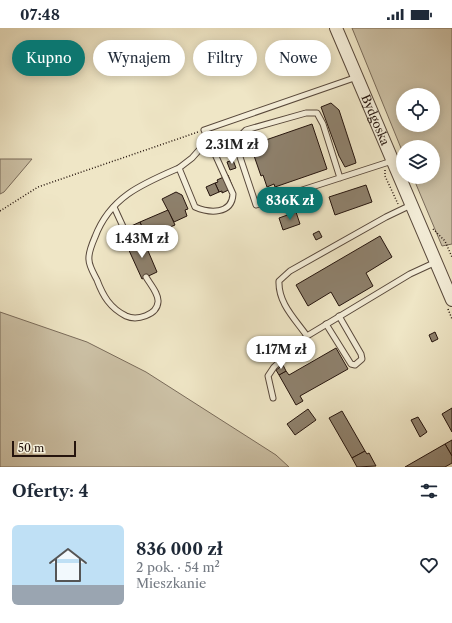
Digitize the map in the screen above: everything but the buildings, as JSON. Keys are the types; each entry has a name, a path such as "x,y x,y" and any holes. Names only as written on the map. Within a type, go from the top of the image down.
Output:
{"street":[{"name":"Bydgoska","path":"336,28 411,205 451,293"}],"lane":[{"path":"179,168 195,207 205,211 226,209 232,202 233,194 204,130 357,77"},
{"path":"340,178 323,124 317,113 306,113 246,130 237,139 237,148 256,205 340,178 392,161"},
{"path":"146,277 157,297 158,303 153,311 142,317 128,317 114,309 104,297 89,260 91,248 98,229 121,197 148,181 179,168 192,158 208,140"},
{"path":"307,336 282,301 279,290 279,281 297,267 386,217 411,205"},
{"path":"114,207 131,244"},
{"path":"273,398 268,376 274,367 307,336 410,274 436,262"},
{"path":"326,324 351,364 355,365 360,363 362,359 361,354 338,316"}],"path":[{"path":"0,212 38,187 204,130"},
{"path":"448,249 452,248"}],"shaded area":[{"path":"352,28 452,28 452,244 442,246 416,184 440,184 440,140 398,140"},
{"path":"0,159 32,159 4,192 0,194"},
{"path":"0,312 87,342 146,372 276,455 289,467 0,467"}]}
